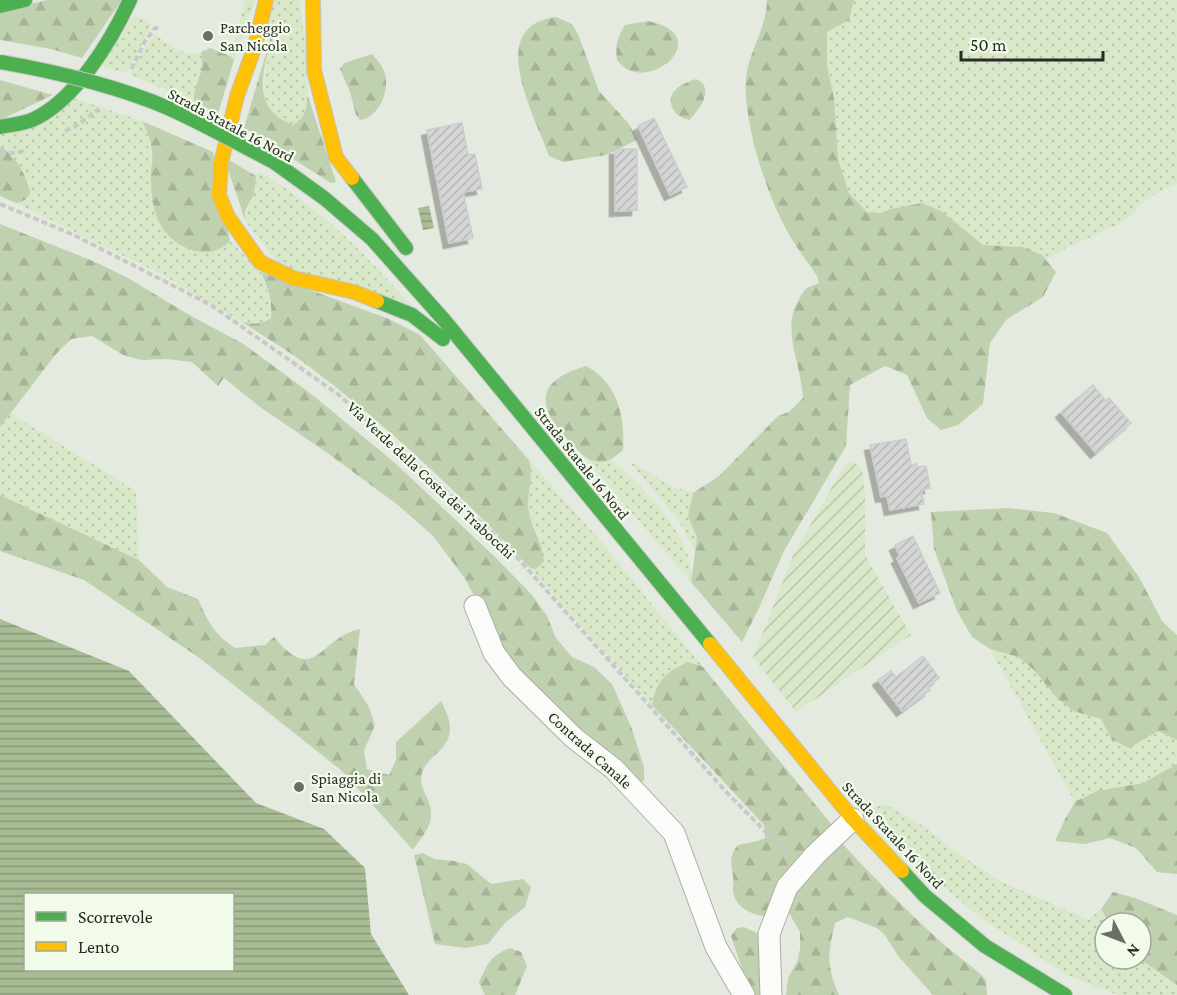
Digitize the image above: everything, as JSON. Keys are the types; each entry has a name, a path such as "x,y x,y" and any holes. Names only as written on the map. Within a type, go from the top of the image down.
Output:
{"main road":[{"path":"0,6 24,0"},
{"path":"0,127 32,119 60,101 99,55 130,0"},
{"path":"266,0 255,46 237,96 221,163 219,195 228,217 260,262 293,278 354,292 412,315 487,372"},
{"path":"313,0 314,70 336,157 412,255"},
{"name":"Strada Statale 16 Nord","path":"0,62 43,69 123,91 169,109 274,162 324,198 372,239 487,372 853,819 925,896 952,920 985,946 1065,995"},
{"path":"471,331 537,433"}],"street":[{"name":"Contrada Canale","path":"475,606 494,653 512,677 574,738 614,769 674,832 716,947 744,995"},
{"path":"771,995 769,934 787,887 815,855 853,819"}],"path":[{"name":"Via Verde della Costa dei Trabocchi","path":"0,204 74,235 211,305 339,395 506,545 729,795 786,852"}],"shaded area":[{"path":"245,0 255,0 234,60 230,56"},
{"path":"270,0 300,0 308,93 304,116 293,125 272,112 265,95"},
{"path":"854,0 1177,0 1177,184 1160,191 1119,224 1066,248 1046,260 1042,255 1023,247 983,245 965,232 891,209 880,213 867,212 849,193 838,159 834,98 827,66 827,32 849,20"},
{"path":"134,16 151,23 126,73 100,66"},
{"path":"155,34 183,52 201,52 202,67 195,88 194,101 130,75 138,58"},
{"path":"70,97 142,121 151,146 151,173 230,241 261,272 272,309 271,319 257,324 242,322 163,275 16,203 25,200 29,184 10,152 0,146 0,135"},
{"path":"259,172 325,218 363,254 418,313 279,265 245,220 254,191 255,179"},
{"path":"429,206 434,228 423,230 418,208"},
{"path":"10,413 136,491 139,560 0,495 0,427"},
{"path":"578,450 593,460 601,462 611,460 651,498 676,531 685,549 691,566 691,582"},
{"path":"529,460 608,550 702,666 688,662 655,690 652,705 530,568 536,569 543,549 529,512"},
{"path":"628,460 671,486 693,493 688,516 697,538 695,550 679,521"},
{"path":"851,462 858,465 863,473 865,555 911,635 796,712 753,657 794,553 846,463"},
{"path":"0,619 129,671 256,803 324,829 365,868 371,934 409,995 0,995"},
{"path":"990,649 1018,657 1034,670 1055,696 1073,711 1101,719 1111,739 1158,731 1177,740 1177,764 1143,783 1097,791 1075,802"},
{"path":"885,804 923,826 963,857 1002,882 1089,920 1093,916 1093,971 1153,971 1153,968 1177,985 1177,995 1118,995 1067,975 981,918 945,888 870,809"}],"green space":[{"path":"47,0 122,0 82,58 51,49 0,40 0,11"},
{"path":"767,0 854,0 849,20 827,32 827,66 834,98 838,159 849,193 867,212 880,213 922,203 941,211 983,245 1023,247 1042,255 1056,272 1043,297 1006,320 990,343 983,404 958,425 941,430 927,418 907,375 885,366 850,385 846,446 784,551 742,642 691,582 697,538 688,516 693,493 719,476 778,416 789,412 803,398 791,324 793,312 802,293 819,283 817,276 792,240 780,217 767,186 751,131 746,95 747,69 764,20"},
{"path":"556,17 572,24 578,34 599,91 629,124 637,140 606,155 563,162 549,156 526,98 520,76 518,55 522,37 534,24"},
{"path":"648,21 668,29 677,39 677,50 670,61 658,69 643,72 629,70 617,60 618,38 625,25"},
{"path":"272,33 263,78 268,106 282,120 293,125 303,116 308,96 336,182 331,183 244,128"},
{"path":"210,48 234,60 218,114 194,101 195,88 202,67 201,52"},
{"path":"372,54 384,71 386,88 377,109 372,115 360,120 356,115 350,92 340,69 344,63"},
{"path":"696,79 705,88 704,99 689,120 680,116 673,109 671,98 676,89"},
{"path":"0,80 53,95 0,120"},
{"path":"142,121 213,152 230,241 222,247 208,252 192,250 180,245 164,230 158,220 152,199 151,148"},
{"path":"0,146 11,155 24,174 30,194 25,200 16,203 0,196"},
{"path":"224,157 256,176 254,194 245,211 245,220"},
{"path":"0,224 93,261 128,278 191,316 242,343 310,393 394,462 533,596 547,616 556,638 572,657 594,667 612,684 632,729 644,767 644,781 633,782 519,680 464,577 432,535 398,505 260,407 224,378 218,386 192,362 166,359 141,360 123,355 92,336 71,339 56,354 0,427"},
{"path":"261,272 389,319 420,335 529,460 531,474 529,512 542,548 544,561 536,569 530,568 451,489 369,414 303,362 242,322 257,323 271,318 270,300"},
{"path":"586,366 606,381 617,402 623,426 623,450 612,459 602,462 590,460 569,441 558,428 546,406 546,396 557,379"},
{"path":"0,495 139,560 167,587 198,599 212,627 235,648 265,645 274,637 299,658 309,659 346,634 360,629 354,684 369,707 375,725 364,751 367,769 389,775 396,760 396,742 441,701 449,721 449,736 446,743 426,764 421,778 431,815 425,832 413,850 342,771 201,659 84,580 0,551"},
{"path":"1008,508 1054,513 1107,533 1139,577 1162,621 1177,635 1177,740 1158,731 1129,748 1111,739 1101,719 1073,711 1055,696 1034,670 1018,657 990,649 972,637 957,611 934,549 931,512"},
{"path":"688,662 702,666 832,825 768,917 747,911 736,900 733,893 731,863 738,845 765,838 764,825 652,705 656,690 663,678"},
{"path":"1177,764 1177,874 1157,872 1136,848 1110,838 1085,844 1055,841 1075,802 1097,791 1143,783"},
{"path":"840,841 914,917 986,980 987,995 933,995 899,957 884,934 877,928 848,917 835,923 830,951 830,967 839,995 786,995 788,978 797,962 800,949 800,932 789,913 790,894"},
{"path":"423,853 435,859 467,864 491,884 523,879 531,887 525,907 505,923 488,944 465,948 435,944 414,855"},
{"path":"1113,892 1177,915 1177,985 1153,968 1153,911 1102,911 1101,909"},
{"path":"744,927 759,934 773,995 752,995 749,990 731,936 737,928"},
{"path":"510,948 521,952 527,966 515,995 485,995 479,983 484,971 490,961"}],"building":[{"path":"654,118 687,187 670,195 638,126"},
{"path":"462,123 468,155 475,154 482,189 463,192 473,238 449,243 427,130"},
{"path":"615,149 637,149 637,210 615,211"},
{"path":"1093,385 1106,401 1109,398 1131,423 1096,453 1061,412"},
{"path":"906,439 911,465 926,466 930,488 921,490 924,504 890,510 887,496 881,497 870,445"},
{"path":"913,536 940,593 919,603 897,558 900,557 895,545"},
{"path":"923,656 939,678 928,687 930,690 902,711 878,680 891,671 896,677"}],"traffic: fast":[{"path":"0,6 25,0"},
{"path":"0,127 32,120 63,99 102,51 130,0"},
{"path":"0,62 85,80 148,100 195,121 274,162"},
{"path":"274,162 324,198 372,239 444,320 710,644"},
{"path":"352,178 406,248"},
{"path":"377,301 412,315 443,339"},
{"path":"902,871 925,896 985,946 1065,995"}],"traffic: slow":[{"path":"266,0 255,46 237,96 221,163 219,195 228,217 260,262 293,278 354,292 377,301"},
{"path":"313,0 314,70 336,157 352,178"},
{"path":"710,644 853,819 902,871"}],"place":[{"name":"Parcheggio San Nicola","path":"208,36"},
{"name":"Spiaggia di San Nicola","path":"299,787"}]}
